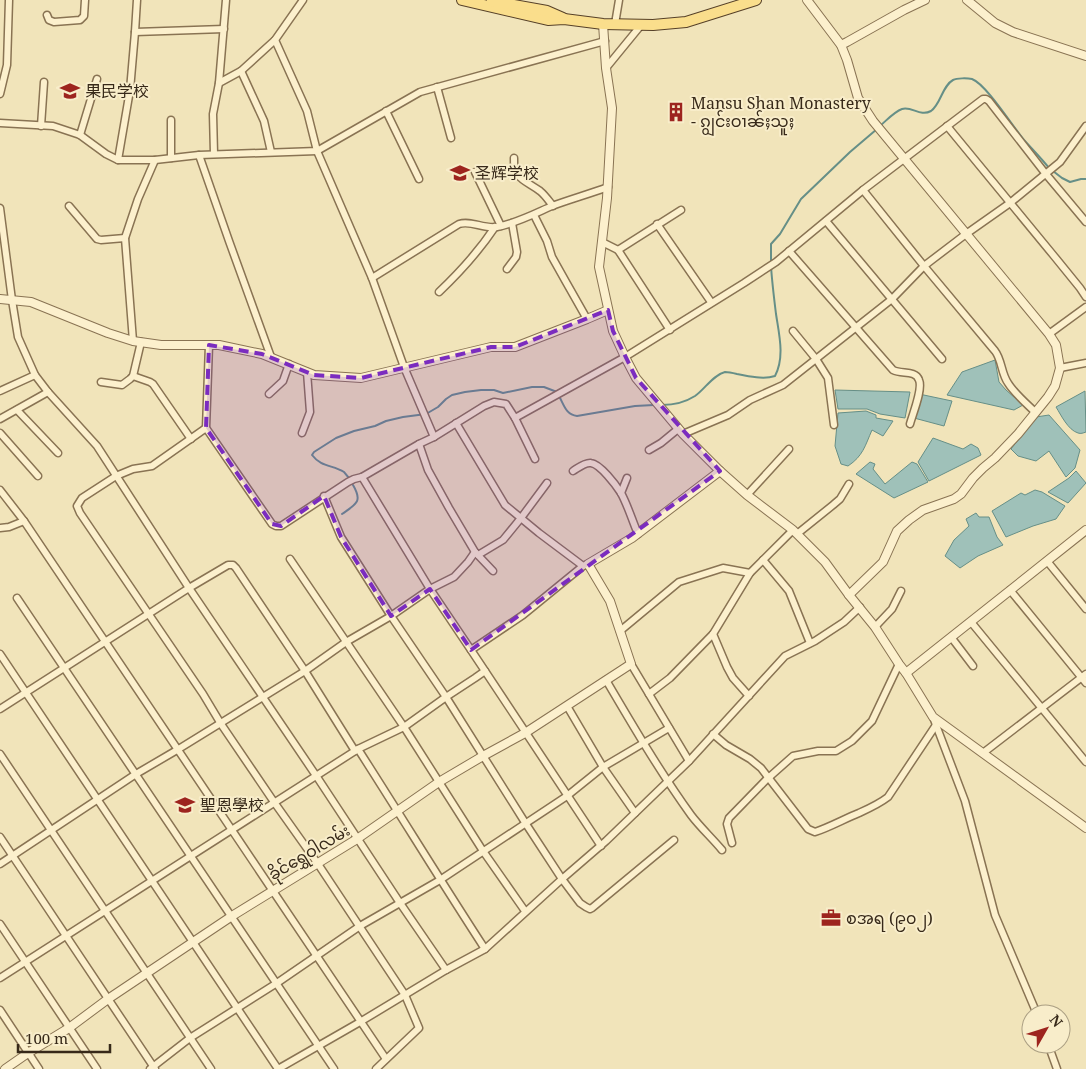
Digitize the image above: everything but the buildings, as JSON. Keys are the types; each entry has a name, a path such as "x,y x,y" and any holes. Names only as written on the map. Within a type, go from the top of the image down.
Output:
{"main road":[{"path":"462,0 491,2 548,20 564,19 603,24 653,25 686,22 737,3 756,0"}],"street":[{"path":"0,92 7,65 9,0"},
{"path":"47,15 49,20 54,22 80,20 84,16 85,0"},
{"path":"118,160 130,90 137,0"},
{"path":"214,154 213,114 219,83 226,0"},
{"path":"219,83 241,71 275,40 303,0"},
{"path":"615,24 619,0"},
{"path":"807,0 841,45 848,60 858,98 878,128 1049,334 1056,345 1060,368 1055,386 1018,434 973,478 961,494 954,499 923,510 897,531 883,562 849,595"},
{"path":"841,45 925,0"},
{"path":"967,0 995,23 1013,32 1086,56"},
{"path":"603,24 606,68 612,108 608,187 600,267 613,331 624,357 636,378 664,412 720,471 747,495 795,532 825,562 875,627 906,672 935,721 965,801 995,915 1033,1004"},
{"path":"606,68 642,24"},
{"path":"136,32 224,29"},
{"path":"275,40 307,111 317,151 372,278 404,367 434,437"},
{"path":"0,123 53,126 80,135 106,154 118,160 155,160 214,154 317,151 420,92 605,42"},
{"path":"241,71 264,121 271,152"},
{"path":"80,135 97,79"},
{"path":"41,126 44,82"},
{"path":"437,87 452,138"},
{"path":"515,418 564,392 670,330 776,262 863,190 983,100 989,101 1049,170 1086,222"},
{"path":"386,111 419,179"},
{"path":"171,120 171,158"},
{"path":"947,126 1086,297"},
{"path":"649,450 681,431 728,415 750,400 783,385 892,299 924,266 1010,204 1064,156 1086,126"},
{"path":"199,155 271,357"},
{"path":"514,158 513,167 518,176 543,193 553,206"},
{"path":"101,382 122,385 132,376 137,341 125,238 138,199 155,160"},
{"path":"475,172 498,226"},
{"path":"372,278 459,224 470,223 482,227 512,223 553,206 608,187"},
{"path":"863,190 995,350 999,356 1008,383 1035,412"},
{"path":"69,206 97,238 101,240 125,238"},
{"path":"0,208 18,337 35,375 97,446 189,588 446,970"},
{"path":"618,250 681,210"},
{"path":"534,215 547,241 552,257 587,319"},
{"path":"826,221 942,359"},
{"path":"507,268 516,257 517,252 512,223"},
{"path":"657,224 712,302"},
{"path":"439,292 459,274 498,226"},
{"path":"602,242 618,250 670,330"},
{"path":"790,252 893,370 913,374 918,377 920,380 920,390 910,424"},
{"path":"0,299 31,302 99,330 137,341 161,345 219,345 262,354 314,375 361,378 491,347 516,347 608,310"},
{"path":"1049,334 1086,307"},
{"path":"793,331 816,358 828,378 834,425"},
{"path":"209,346 206,428 272,524 276,526 281,526 351,480 362,477 494,402 506,404 535,459"},
{"path":"1060,368 1086,362"},
{"path":"269,394 283,381 289,364"},
{"path":"302,433 310,412 307,372"},
{"path":"0,391 35,375"},
{"path":"132,376 153,384 191,439"},
{"path":"0,419 48,392"},
{"path":"16,410 58,453"},
{"path":"456,423 505,505 586,565 610,601 630,664 689,761"},
{"path":"206,428 152,466 133,469 116,476 82,498 78,506 80,513 203,694 220,724 318,864 405,995 419,1028 376,1069"},
{"path":"0,432 38,476"},
{"path":"419,444 428,470 449,508 476,553 493,571"},
{"path":"747,495 789,449"},
{"path":"573,471 588,462 603,471 620,493 638,534"},
{"path":"471,650 523,616 586,565 638,534 720,471"},
{"path":"362,477 430,589 601,846"},
{"path":"620,493 627,478"},
{"path":"0,864 136,774 306,671 346,642 391,616 430,589 454,578 476,553 503,540 547,483"},
{"path":"648,694 670,678 713,634 750,573 795,532 840,499 849,484"},
{"path":"0,490 24,521 386,1060"},
{"path":"324,496 341,537 391,616 446,697 526,824 580,903 590,909 592,908 674,840"},
{"path":"0,528 24,521"},
{"path":"906,672 1086,531"},
{"path":"290,559 404,727 483,851 525,911"},
{"path":"763,560 788,590 810,643"},
{"path":"1047,561 1086,609"},
{"path":"0,709 189,588 228,565 232,565 236,568 306,671 356,750 398,810 440,880 485,949"},
{"path":"620,631 679,582 723,568 750,573"},
{"path":"1010,590 1084,675 1086,683"},
{"path":"875,627 892,609 901,591"},
{"path":"17,598 334,1069"},
{"path":"0,654 278,1069 485,949 525,911 601,846 689,761 785,656 844,622 860,607"},
{"path":"971,622 1086,762"},
{"path":"713,634 733,678 749,696"},
{"path":"951,637 973,666"},
{"name":"ခိုင်ရွှေဝါလမ်း","path":"5,1069 28,1052 69,1028 108,999 232,916 357,839 439,782 525,733 630,664"},
{"path":"732,843 727,824 729,818 768,778 793,756 818,751 836,751 852,741 872,721 899,664"},
{"path":"0,978 356,750 404,727 484,670"},
{"path":"983,753 1084,675"},
{"path":"606,680 643,744 668,781 692,816 722,850"},
{"path":"566,706 603,768 635,813"},
{"path":"714,734 726,745 762,768 808,829 815,832 881,803 888,797 935,721"},
{"path":"935,721 1085,826"},
{"path":"0,837 153,1068 190,1038 360,926 440,880 567,796 603,768 669,728"},
{"path":"0,754 211,1069"},
{"path":"0,924 97,1069"},
{"path":"0,1010 39,1069"},
{"path":"1052,1054 1057,1069"}],"highlighted area":[{"path":"608,310 613,331 636,378 720,471 471,650 430,589 391,616 341,537 324,496 281,526 272,524 206,428 209,345 262,354 314,375 361,378 491,347 515,347"}],"water":[{"path":"995,360 999,382 1023,405 1014,410 947,395 962,372"},
{"path":"835,390 910,392 905,418 880,414 867,409 838,409"},
{"path":"1085,391 1086,432 1079,433 1068,426 1056,407"},
{"path":"919,394 952,401 944,426 914,418"},
{"path":"866,411 876,415 876,418 893,421 883,436 872,430 863,450 857,458 848,466 841,464 835,446 838,413"},
{"path":"1049,415 1080,450 1075,468 1066,477 1049,451 1036,461 1018,456 1011,449 1036,417"},
{"path":"933,438 963,449 971,444 978,448 981,455 929,481 918,462"},
{"path":"870,462 875,464 873,469 885,484 912,462 917,464 928,482 894,498 856,474"},
{"path":"1076,471 1086,483 1068,503 1048,492 1069,478"},
{"path":"1035,490 1042,492 1065,506 1056,519 1006,537 992,511 1021,493 1025,495"},
{"path":"976,513 979,517 989,517 997,537 1003,545 978,556 960,568 945,556 954,540 969,526 966,519"}],"waterway":[{"path":"881,125 902,109 906,108 923,113 931,111 949,83 957,79 972,79 992,97 1024,140 1049,168"},
{"path":"771,262 771,244 780,234 801,199 877,129"},
{"path":"1053,171 1070,182 1086,179"},
{"path":"662,405 671,405 691,398 713,379 725,372 761,378 775,376 781,353 771,266"},
{"path":"342,514 351,508 358,499 356,491 344,472 319,462 312,455 336,438 386,421 426,414 452,395 465,392 494,390 503,393 532,387 544,387 557,392"},
{"path":"559,396 568,412 577,416 635,406 654,405"}],"place":[{"name":"果民学校","path":"70,91"},
{"name":"Mansu Shan Monastery - ၵျွင်းဝၢၼ်ႈသူႈ","path":"676,112"},
{"name":"圣辉学校","path":"460,173"},
{"name":"聖恩學校","path":"185,805"},
{"name":"စအရ (၉၀၂)","path":"831,918"}]}
